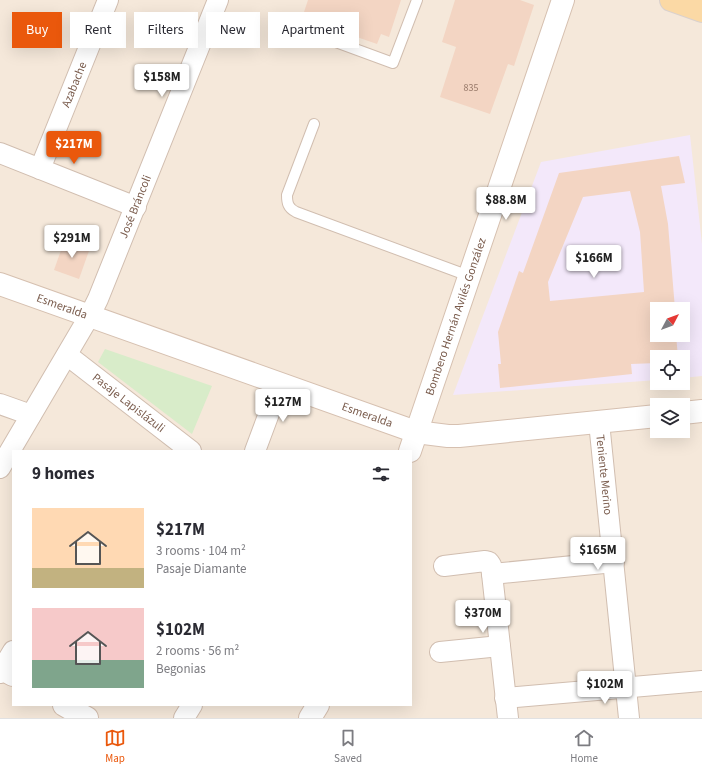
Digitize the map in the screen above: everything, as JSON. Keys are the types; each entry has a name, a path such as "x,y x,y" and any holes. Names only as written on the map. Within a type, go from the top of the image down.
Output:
{"main road":[{"path":"671,0 702,12"}],"street":[{"name":"Azabache","path":"40,169 108,0"},
{"name":"José Bráncoli","path":"14,449 31,415 98,299 218,0"},
{"name":"Bombero Hernán Avilés González","path":"413,441 563,0"},
{"path":"0,153 136,207"},
{"name":"Esmeralda","path":"0,284 280,384 413,441 448,436 650,417"},
{"name":"Pasaje Lapislázuli","path":"67,355 190,450"},
{"path":"255,450 280,384"},
{"path":"0,404 31,415"},
{"path":"690,412 702,411"},
{"name":"Teniente Merino","path":"599,422 629,718"},
{"name":"José Bráncoli","path":"0,468 12,452"},
{"path":"444,566 487,561 491,565 508,718"},
{"path":"492,574 614,562"},
{"path":"440,652 500,646"},
{"path":"506,698 702,681"},
{"path":"67,706 86,713"},
{"path":"184,718 191,706"},
{"path":"310,718 317,706"}],"lane":[{"path":"352,48 393,63 417,0"},
{"path":"314,124 287,195 288,204 292,210 469,276"}],"shaded area":[{"path":"0,0 702,0 702,718 0,718"},
{"path":"690,135 702,244 702,376 690,377 690,350 650,350 650,381 453,395 541,162"}],"green space":[{"path":"105,349 212,386 192,434 98,362"}],"building":[{"path":"308,0 401,0 389,37 381,34 377,44 359,38 359,12 304,12"},
{"path":"455,0 520,0 534,5 514,66 508,64 490,114 440,97 456,47 442,42"},
{"path":"679,156 685,183 661,186 668,224 674,302 650,302 650,342 677,342 677,350 650,350 650,363 631,364 632,374 500,388 498,364 501,364 498,332 519,271 523,273 559,173","holes":["630,191 640,232 644,292 550,301 548,282 583,197"]},
{"path":"65,239 90,248 79,279 54,270"}]}
